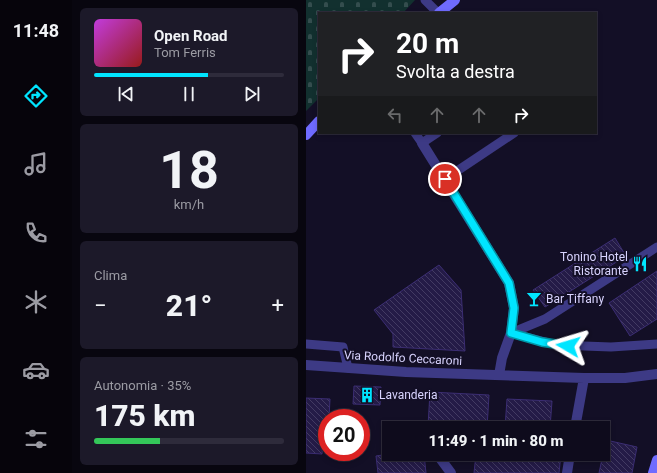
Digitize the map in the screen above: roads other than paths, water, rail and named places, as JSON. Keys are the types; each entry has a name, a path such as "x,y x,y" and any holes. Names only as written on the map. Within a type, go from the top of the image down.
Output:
{"main road":[{"path":"439,12 455,0"},
{"path":"306,135 318,122"},
{"path":"653,473 657,460"}],"street":[{"path":"422,143 509,283 514,308 511,333 502,358 499,375"},
{"name":"Via Rodolfo Ceccaroni","path":"306,365 406,372 584,378 625,378 657,374"},
{"path":"576,421 584,378"},
{"path":"442,461 451,473"},
{"path":"567,473 569,461"}],"lane":[{"path":"425,0 437,12"},
{"path":"416,134 422,143 436,134"},
{"path":"445,179 512,134"},
{"path":"511,333 546,319 657,247"},
{"path":"511,333 557,345 611,347 657,344"},
{"path":"306,344 343,347 348,368"}],"place":[{"name":"Tonino Hotel Ristorante","path":"640,264"},
{"name":"Bar Tiffany","path":"534,299"},
{"name":"Lavanderia","path":"367,395"}]}
